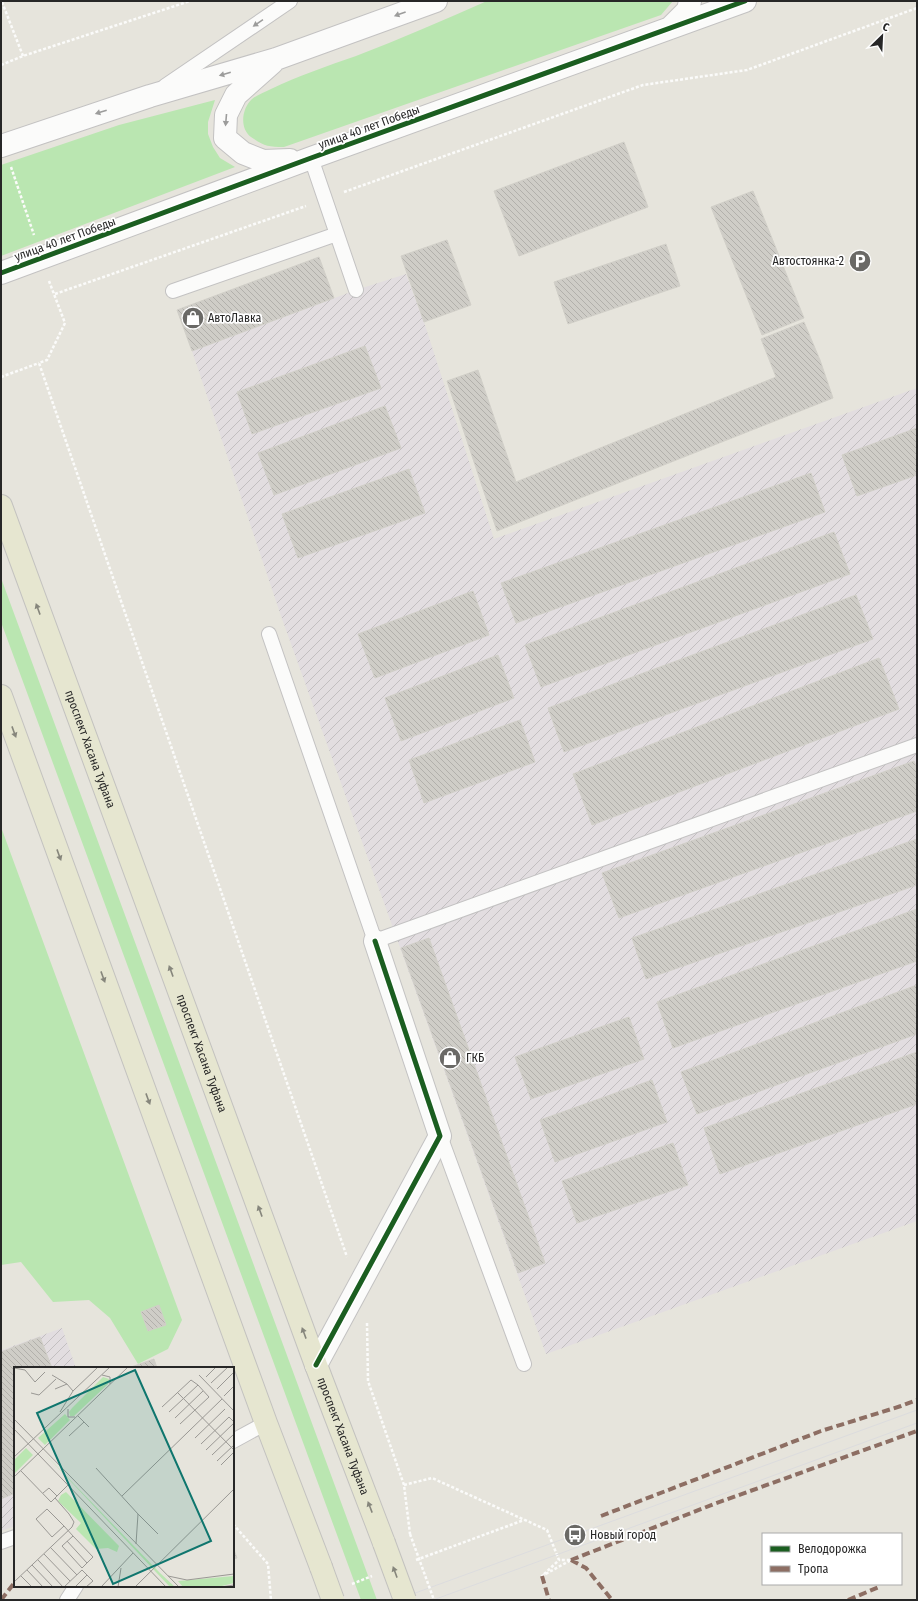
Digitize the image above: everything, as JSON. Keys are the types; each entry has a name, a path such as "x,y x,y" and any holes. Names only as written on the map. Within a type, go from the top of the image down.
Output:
{"main road":[{"name":"проспект Хасана Туфана","path":"1,506 316,1365 405,1600"},
{"path":"1,696 266,1423 333,1600"}],"street":[{"path":"5,155 150,96 276,60 436,1"},
{"path":"669,29 688,10 690,1"},
{"name":"улица 40 лет Победы","path":"1,273 311,158 745,1"},
{"path":"276,60 236,95 226,115 225,138 243,153 263,161 311,158"},
{"path":"316,1365 440,1136 375,941"}],"lane":[{"path":"150,96 290,1"},
{"path":"311,158 356,290"},
{"path":"173,291 337,234"},
{"path":"269,634 375,941 917,745"},
{"path":"440,1136 524,1364"},
{"path":"234,1440 266,1423"},
{"path":"1,1542 14,1537"},
{"path":"67,1600 75,1587"}],"path":[{"path":"1,65 23,56 190,1"},
{"path":"1,2 23,56"},
{"path":"55,294 325,200 643,85 747,70 917,8"},
{"path":"5,155 34,236"},
{"path":"1,378 47,360 65,323 47,276"},
{"path":"39,363 341,1239 368,1326 368,1381 404,1485 410,1534 434,1600"},
{"path":"404,1485 432,1478 547,1530 559,1560"},
{"path":"234,1525 268,1564 271,1600"},
{"path":"559,1560 571,1560 542,1576 548,1571 559,1560"}],"shaded area":[{"path":"406,274 424,322 494,539 917,388 917,1221 546,1354 281,616 192,351 356,290"},
{"path":"62,1328 76,1367 14,1367 14,1526 1,1531 1,1347 2,1350"}],"green space":[{"path":"487,1 673,1 661,15 284,147 263,144 247,133 243,123 244,113 246,107 252,99 259,95 302,75 389,43"},
{"path":"215,100 208,122 208,134 213,147 220,158 235,167 1,256 1,165 119,125"},
{"path":"1,578 377,1600 361,1600 1,622"},
{"path":"1,827 182,1320 168,1349 138,1364 110,1318 89,1300 53,1302 21,1262 1,1265"}],"building":[{"path":"624,142 648,207 519,256 494,191"},
{"path":"753,191 804,318 762,335 711,207"},
{"path":"447,240 471,305 424,322 401,256"},
{"path":"666,244 680,286 568,324 554,282"},
{"path":"319,257 334,298 192,351 177,310"},
{"path":"804,322 820,360 833,398 497,531 447,381 478,370 516,482 776,377 761,339"},
{"path":"365,346 381,388 252,434 237,392"},
{"path":"385,406 401,448 274,495 258,453"},
{"path":"917,428 917,475 857,496 842,455"},
{"path":"409,469 425,513 298,558 282,514"},
{"path":"811,473 825,512 516,623 501,583"},
{"path":"834,532 850,574 541,687 525,645"},
{"path":"473,591 489,635 375,678 358,634"},
{"path":"856,595 873,639 564,752 548,708"},
{"path":"498,655 514,698 401,741 385,698"},
{"path":"879,658 899,709 592,825 573,774"},
{"path":"520,720 535,762 424,803 409,760"},
{"path":"914,761 917,768 917,811 619,918 602,873"},
{"path":"917,839 917,885 646,979 632,938"},
{"path":"917,909 917,961 673,1048 657,1002"},
{"path":"429,938 545,1263 518,1273 401,948"},
{"path":"917,985 917,1034 697,1114 681,1072"},
{"path":"629,1017 644,1059 531,1099 515,1057"},
{"path":"917,1052 917,1104 720,1174 704,1128"},
{"path":"652,1080 667,1122 555,1162 540,1120"},
{"path":"673,1143 688,1185 577,1223 562,1181"},
{"path":"159,1305 166,1325 148,1331 141,1312"},
{"path":"40,1337 52,1367 14,1367 14,1493 1,1499 1,1352"},
{"path":"154,1359 157,1367 131,1367"},
{"path":"234,1550 237,1558 234,1559"}],"tram line":[{"path":"396,1600 917,1410"},
{"path":"433,1600 917,1423"}],"marked path":[{"path":"601,1516 821,1431 917,1400"},
{"path":"571,1560 714,1504 917,1431"},
{"path":"571,1560 586,1568 612,1600"},
{"path":"542,1576 549,1600"},
{"path":"1,1600 14,1583"},
{"path":"848,1600 879,1587"}],"cycle path":[{"path":"1,273 311,158 745,1"},
{"path":"316,1365 440,1136 375,941"}],"place":[{"name":"Автостоянка-2","path":"860,261"},
{"name":"АвтоЛавка","path":"193,318"},
{"name":"ГКБ","path":"450,1058"},
{"name":"Новый город","path":"575,1535"}]}
